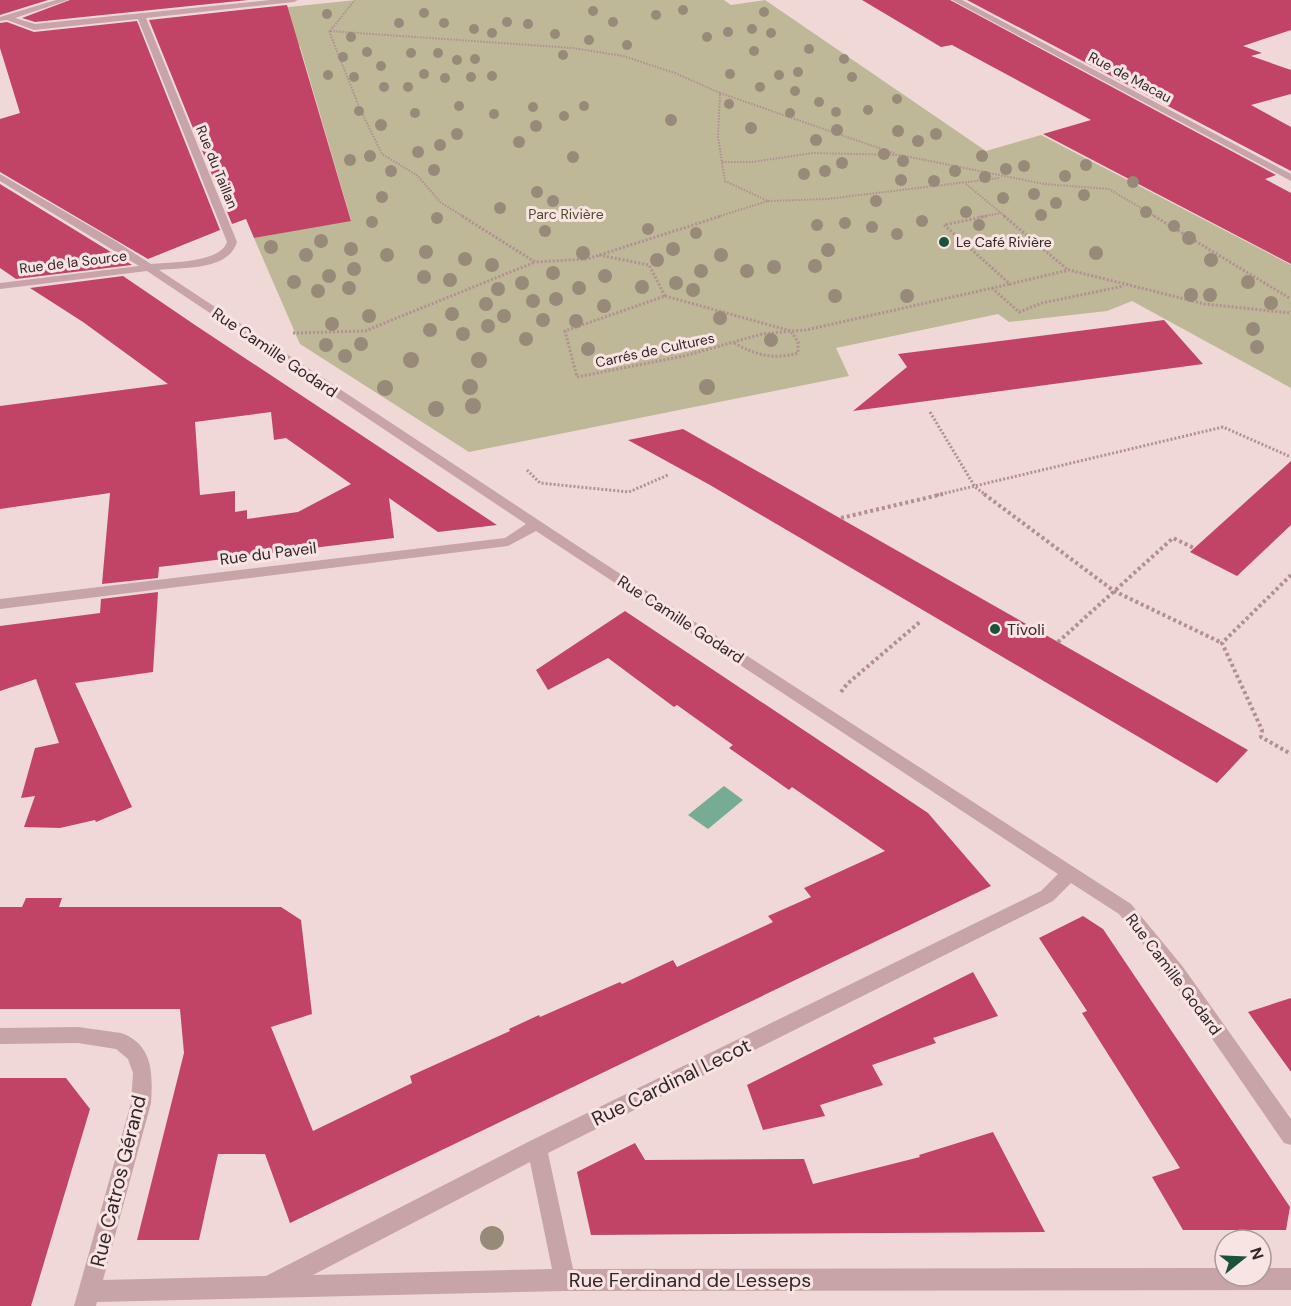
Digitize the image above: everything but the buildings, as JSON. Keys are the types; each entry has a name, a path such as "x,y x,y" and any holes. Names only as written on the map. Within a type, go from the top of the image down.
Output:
{"street":[{"path":"4,19 64,0"},
{"path":"4,19 34,27 294,0"},
{"name":"Rue de Macau","path":"956,0 1291,178"},
{"name":"Rue du Taillan","path":"141,16 232,242 230,250 213,260 150,268"},
{"name":"Rue Camille Godard","path":"0,177 150,268 1125,909 1137,920 1178,974 1291,1136"},
{"name":"Rue de la Source","path":"0,286 150,268"},
{"name":"Rue du Paveil","path":"0,604 508,542 537,524"},
{"name":"Rue Cardinal Lecot","path":"266,1287 537,1148 1047,896 1071,872"},
{"name":"Rue Catros Gérand","path":"0,1036 78,1035 121,1041 136,1054 143,1072 141,1103 87,1299"},
{"path":"537,1148 565,1280"},
{"name":"Rue Ferdinand de Lesseps","path":"87,1299 266,1287 565,1280 1291,1279"}],"path":[{"path":"329,31 355,0"},
{"path":"329,31 573,48 623,56 675,73 720,93 900,155 1044,184 1109,189 1291,299"},
{"path":"329,31 360,109 382,154 418,176 440,202 535,262"},
{"path":"720,93 718,137 725,181 768,201"},
{"path":"722,162 752,162 813,153 900,155"},
{"path":"295,332 365,331 535,262 587,259 768,201 827,199 1006,177"},
{"path":"965,183 1069,270 1205,304 1291,313"},
{"path":"1001,213 944,225 1010,284"},
{"path":"598,255 649,265 665,296"},
{"path":"791,331 806,330 1069,270"},
{"path":"992,288 1019,312 1042,303 1128,285"},
{"name":"Carrés de Cultures","path":"734,343 759,357 784,357 798,353 798,342 791,331 665,296 565,331 577,377 684,356 762,334 791,331"},
{"path":"423,298 430,303"},
{"path":"930,412 975,487 1114,591 1222,643 1262,730 1261,737 1291,754"},
{"path":"841,518 1223,427 1291,457"},
{"path":"526,470 540,483 630,492 668,476"},
{"path":"1058,642 1173,538 1194,548"},
{"path":"1222,643 1291,574"},
{"path":"825,712 847,684 921,621"}],"green space":[{"name":"Parc Rivière","path":"356,0 724,0 731,5 765,0 986,151 1041,135 1291,265 1291,388 1132,301 1107,311 1009,322 998,314 836,348 849,376 469,452 300,344 254,238 351,220 300,46 271,50 260,10"}],"shaded area":[{"path":"724,786 743,800 708,829 688,815"}],"place":[{"name":"Le Café Rivière","path":"944,242"},
{"name":"Tivoli","path":"995,629"}]}
